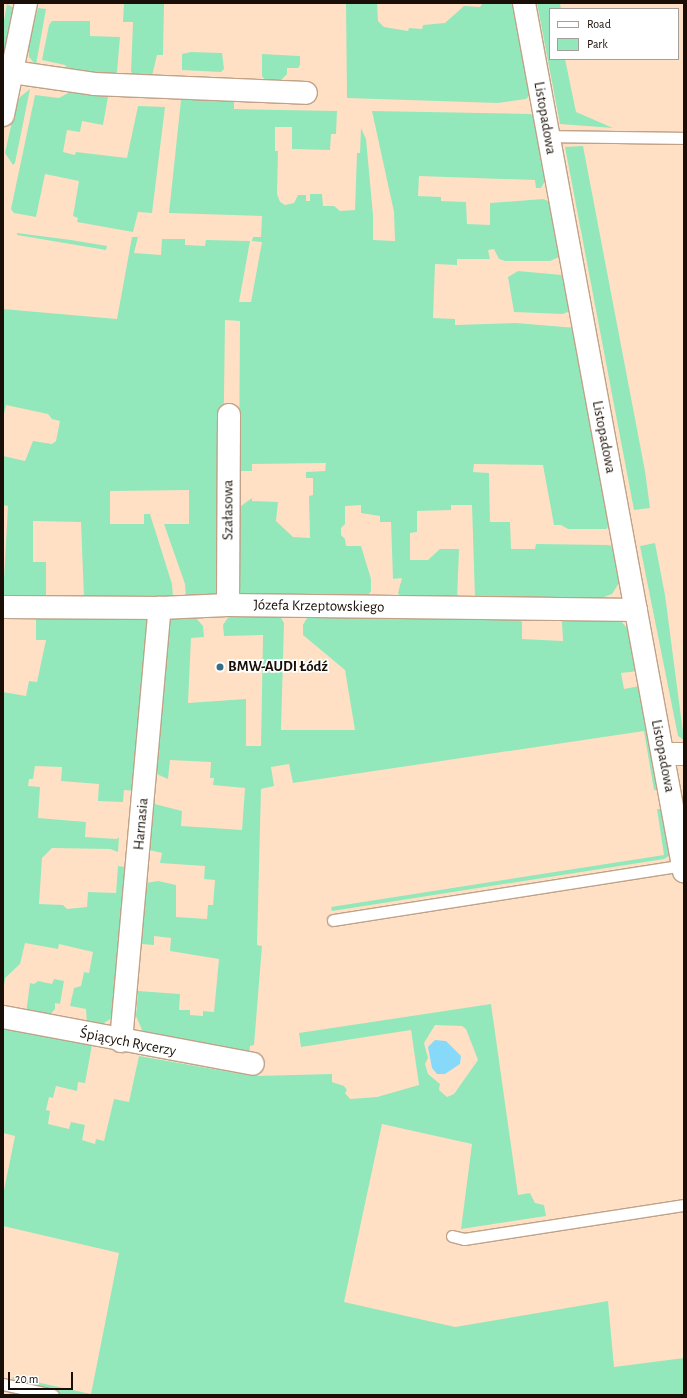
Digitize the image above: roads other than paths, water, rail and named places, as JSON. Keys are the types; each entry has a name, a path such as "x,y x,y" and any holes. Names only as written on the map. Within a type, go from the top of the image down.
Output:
{"street":[{"path":"3,115 26,3"},
{"name":"Listopadowa","path":"524,3 684,868"},
{"path":"12,72 94,84 306,93"},
{"name":"Szałasowa","path":"228,605 229,415"},
{"name":"Józefa Krzeptowskiego","path":"3,606 160,608 228,605 636,610"},
{"name":"Harnasia","path":"121,1041 160,608"},
{"path":"663,754 684,754"},
{"name":"Śpiących Rycerzy","path":"3,1017 121,1041 253,1064"}],"lane":[{"path":"548,136 684,138"},
{"path":"333,920 684,868"},
{"path":"452,1236 464,1239 684,1205"},
{"path":"3,1384 53,1395"}],"water":[{"path":"435,1040 446,1041 461,1056 460,1064 445,1074 437,1074 432,1068 428,1047"}],"place":[{"name":"BMW-AUDI Łódź","path":"220,667"}]}
